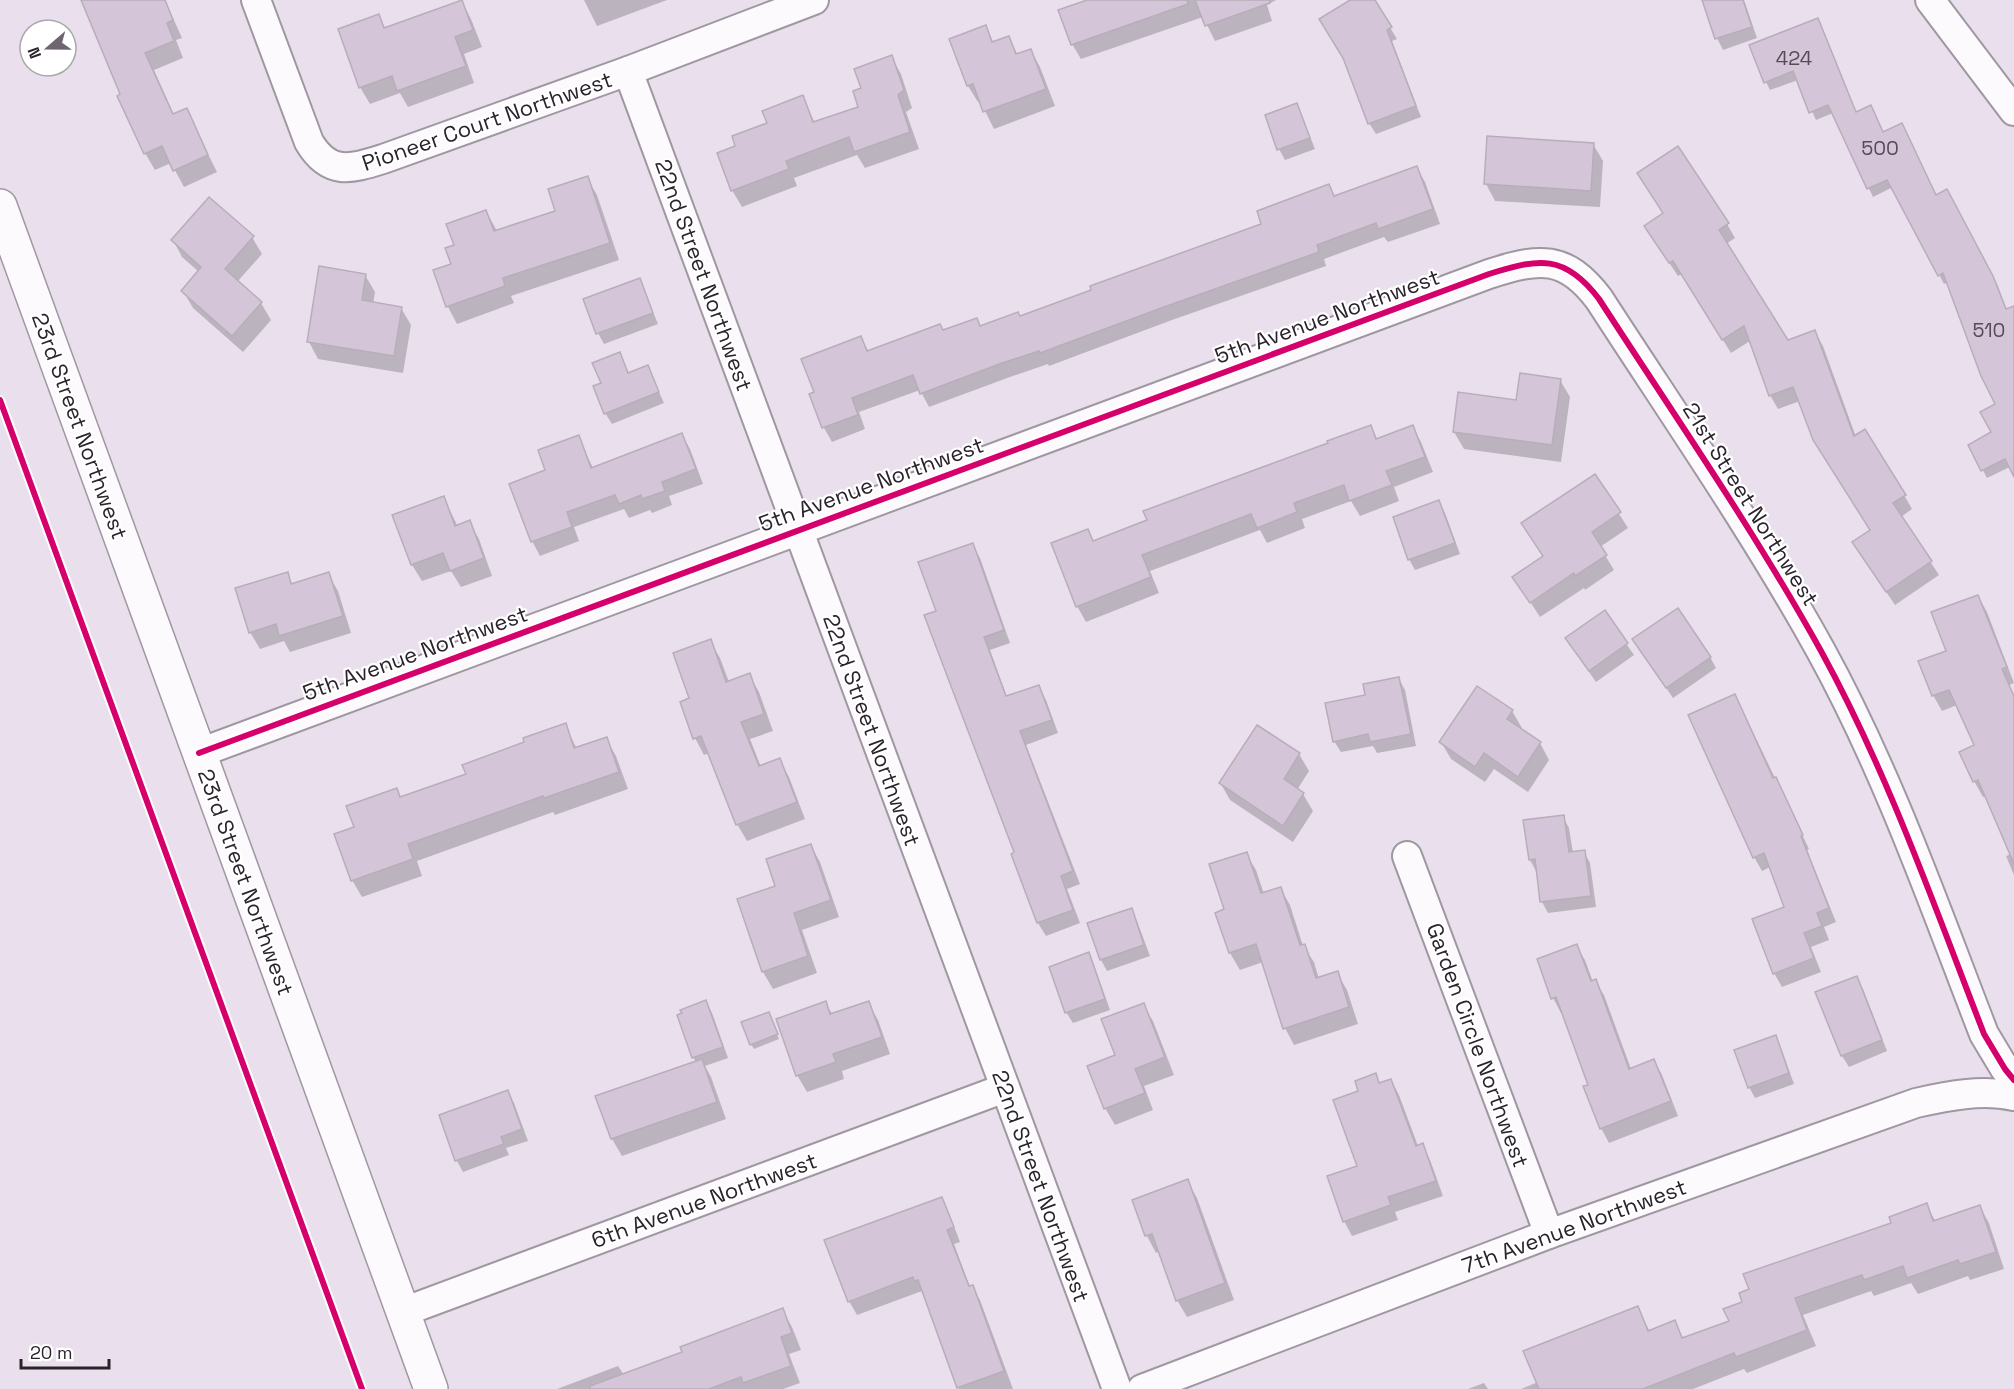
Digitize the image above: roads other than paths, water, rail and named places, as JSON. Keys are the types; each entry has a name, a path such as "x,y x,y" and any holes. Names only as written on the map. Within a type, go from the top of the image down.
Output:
{"street":[{"name":"Pioneer Court Northwest","path":"256,0 305,133 326,163 350,168 383,159 628,71 782,5 814,0"},
{"path":"1930,0 2011,101"},
{"name":"22nd Street Northwest","path":"628,71 1117,1389"},
{"name":"23rd Street Northwest","path":"0,206 431,1389"},
{"name":"5th Avenue Northwest","path":"199,753 1489,274 1537,262 1558,264"},
{"name":"21st Street Northwest","path":"1558,264 1586,282 1599,299 1772,567 1821,652 1874,756 1984,1034 2005,1070 2014,1080"},
{"name":"Garden Circle Northwest","path":"1407,856 1548,1234"},
{"name":"6th Avenue Northwest","path":"403,1312 1005,1088"},
{"name":"7th Avenue Northwest","path":"1142,1389 1548,1234 1916,1103 1959,1095 2005,1094 2014,1096"}]}
